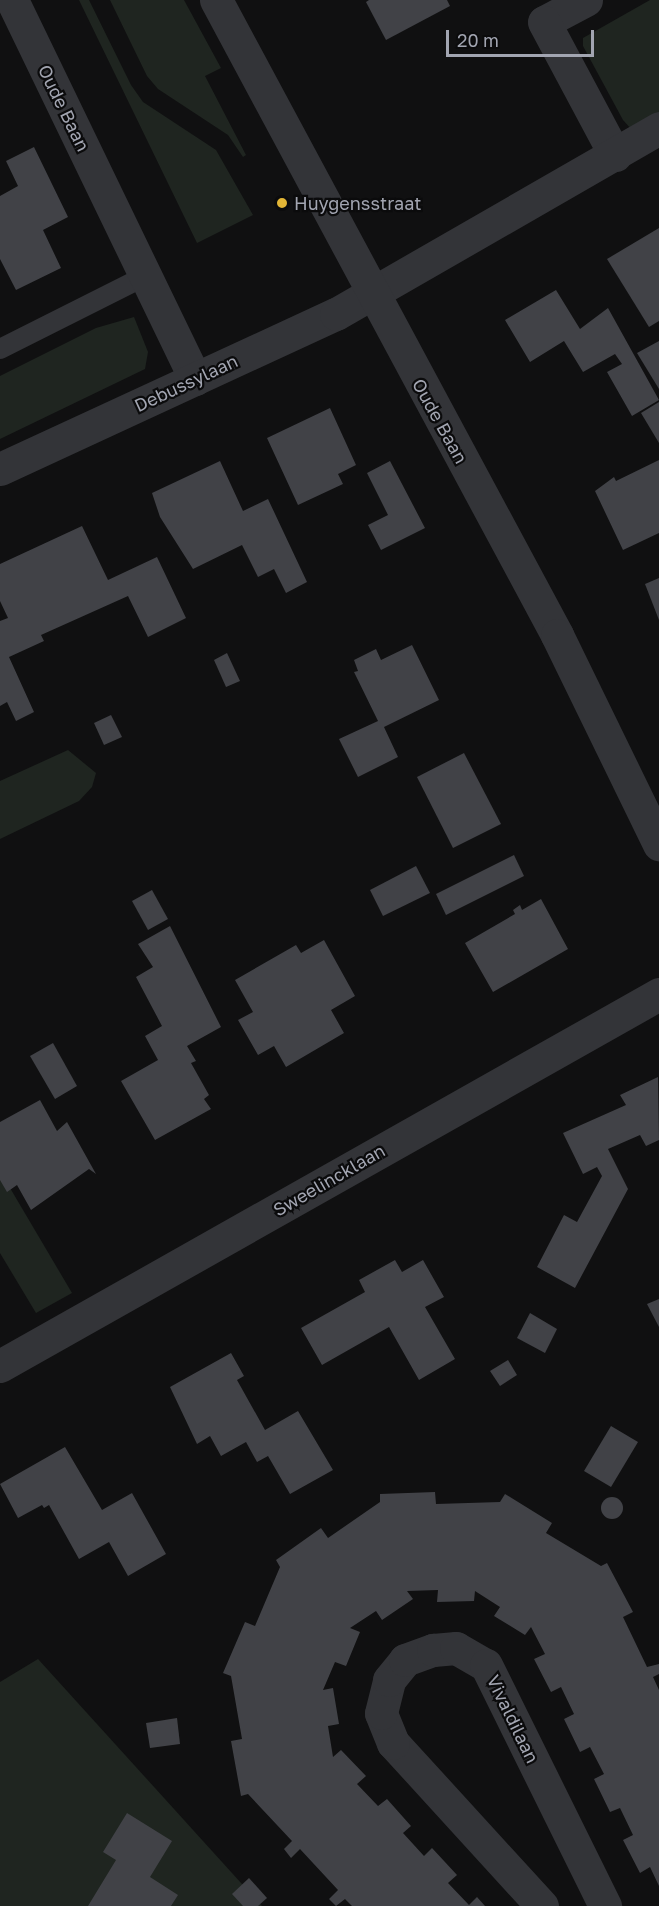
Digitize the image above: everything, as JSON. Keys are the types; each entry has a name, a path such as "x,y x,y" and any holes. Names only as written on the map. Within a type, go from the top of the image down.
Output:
{"street":[{"name":"Oude Baan","path":"12,0 195,379"},
{"name":"Oude Baan","path":"216,0 371,294 557,635 659,844"},
{"path":"586,0 544,22 615,155"},
{"path":"371,294 659,128"},
{"name":"Debussylaan","path":"0,469 371,294"},
{"name":"Sweelincklaan","path":"0,1366 659,994"},
{"name":"Vivaldilaan","path":"542,1906 393,1743 381,1713 389,1680 405,1660 433,1650 456,1648 486,1665 605,1906"}],"lane":[{"path":"0,349 145,276"}],"shaded area":[{"path":"79,0 89,0 131,85 143,102 216,150 253,215 197,243"},
{"path":"110,0 184,0 221,68 205,76 246,155 243,157 228,135 158,89 147,76"},
{"path":"650,0 659,0 659,113 632,130 623,120 583,46 583,38"},
{"path":"134,317 148,352 145,369 0,439 0,376 96,328"},
{"path":"68,750 96,773 92,787 79,801 0,839 0,781"},
{"path":"0,1171 72,1293 36,1313 0,1253"},
{"path":"38,1659 262,1906 0,1906 0,1682"}],"building":[{"path":"369,0 447,0 450,6 386,40 366,2"},
{"path":"34,147 68,217 43,230 61,268 16,290 0,259 0,196 18,186 6,161"},
{"path":"659,228 659,321 649,327 607,259"},
{"path":"556,290 580,329 608,308 659,400 632,416 607,372 622,364 615,354 583,372 564,341 530,362 505,320"},
{"path":"659,341 659,389 637,353"},
{"path":"659,402 659,443 641,413"},
{"path":"330,408 356,465 338,474 343,484 298,505 267,438"},
{"path":"659,460 659,533 623,550 595,491 614,477 616,481"},
{"path":"220,461 243,511 268,499 307,582 286,593 274,569 258,577 242,545 193,569 160,517 152,493"},
{"path":"390,461 425,528 381,550 368,525 388,515 367,473"},
{"path":"82,526 108,580 157,557 186,618 148,637 128,596 41,635 44,641 9,657 34,712 16,721 7,702 0,706 0,621 8,618 0,601 0,564"},
{"path":"659,578 659,620 645,584"},
{"path":"412,645 439,700 384,727 398,757 358,777 339,739 378,721 354,672 358,671 354,660 376,649 381,660"},
{"path":"227,653 240,681 226,687 214,660"},
{"path":"111,715 122,737 104,745 94,723"},
{"path":"464,753 501,824 453,848 417,777"},
{"path":"514,855 524,876 446,915 436,894"},
{"path":"416,866 430,893 383,916 370,890"},
{"path":"152,890 168,919 148,930 132,901"},
{"path":"541,899 568,949 493,992 465,943 515,914 513,910 520,905 522,910"},
{"path":"170,926 221,1027 187,1046 196,1061 191,1063 209,1095 204,1099 211,1109 155,1140 121,1081 158,1060 145,1036 162,1026 136,977 153,967 138,944"},
{"path":"324,940 355,996 331,1010 344,1033 286,1067 274,1046 258,1055 238,1020 253,1012 235,980 296,945 301,953"},
{"path":"53,1043 77,1086 55,1099 30,1056"},
{"path":"658,1077 659,1140 646,1146 640,1135 608,1149 628,1189 575,1288 537,1267 564,1215 577,1222 602,1176 597,1167 583,1174 563,1133 626,1105 620,1095"},
{"path":"40,1100 57,1131 67,1122 96,1174 89,1169 31,1210 17,1185 7,1192 0,1180 0,1122"},
{"path":"395,1260 402,1272 423,1260 444,1297 425,1307 455,1359 419,1380 389,1327 322,1365 301,1328 365,1292 359,1280"},
{"path":"659,1299 659,1327 647,1304"},
{"path":"530,1313 557,1329 545,1353 517,1338"},
{"path":"231,1353 244,1376 237,1380 265,1430 298,1411 333,1470 290,1494 268,1456 257,1462 246,1442 221,1456 210,1436 197,1444 170,1387"},
{"path":"508,1360 517,1375 500,1386 490,1371"},
{"path":"611,1426 638,1442 611,1487 584,1471"},
{"path":"65,1447 102,1510 132,1493 166,1554 128,1576 109,1542 79,1559 49,1505 44,1508 42,1505 18,1518 0,1484"},
{"path":"435,1492 436,1504 500,1502 505,1494 552,1523 546,1533 601,1566 607,1563 633,1612 623,1617 647,1667 659,1664 659,1674 653,1677 659,1690 659,1886 650,1867 640,1873 623,1840 633,1835 620,1808 610,1812 594,1779 604,1774 590,1747 580,1752 564,1719 574,1714 561,1687 551,1692 534,1659 545,1654 531,1627 525,1635 494,1616 500,1607 475,1591 474,1601 437,1602 438,1590 407,1591 413,1599 382,1620 376,1611 350,1628 360,1632 346,1666 335,1662 323,1690 333,1688 339,1724 328,1726 333,1757 341,1750 366,1776 357,1784 378,1806 387,1799 411,1826 403,1833 424,1856 432,1848 457,1875 448,1883 469,1905 477,1897 485,1906 352,1906 345,1899 336,1906 329,1899 338,1890 300,1849 291,1858 284,1849 292,1841 248,1794 241,1796 231,1741 242,1739 231,1676 223,1673 245,1622 255,1626 280,1567 276,1560 321,1528 328,1538 380,1502 380,1494"},
{"path":"612,1497 620,1500 623,1508 620,1516 612,1519 604,1516 601,1508 604,1500"},
{"path":"177,1718 180,1744 150,1748 146,1723"},
{"path":"127,1813 172,1841 150,1877 178,1895 171,1906 88,1906 116,1860 103,1852"},
{"path":"249,1878 267,1898 258,1906 243,1906 232,1894"}],"place":[{"name":"Huygensstraat","path":"282,203"}]}
